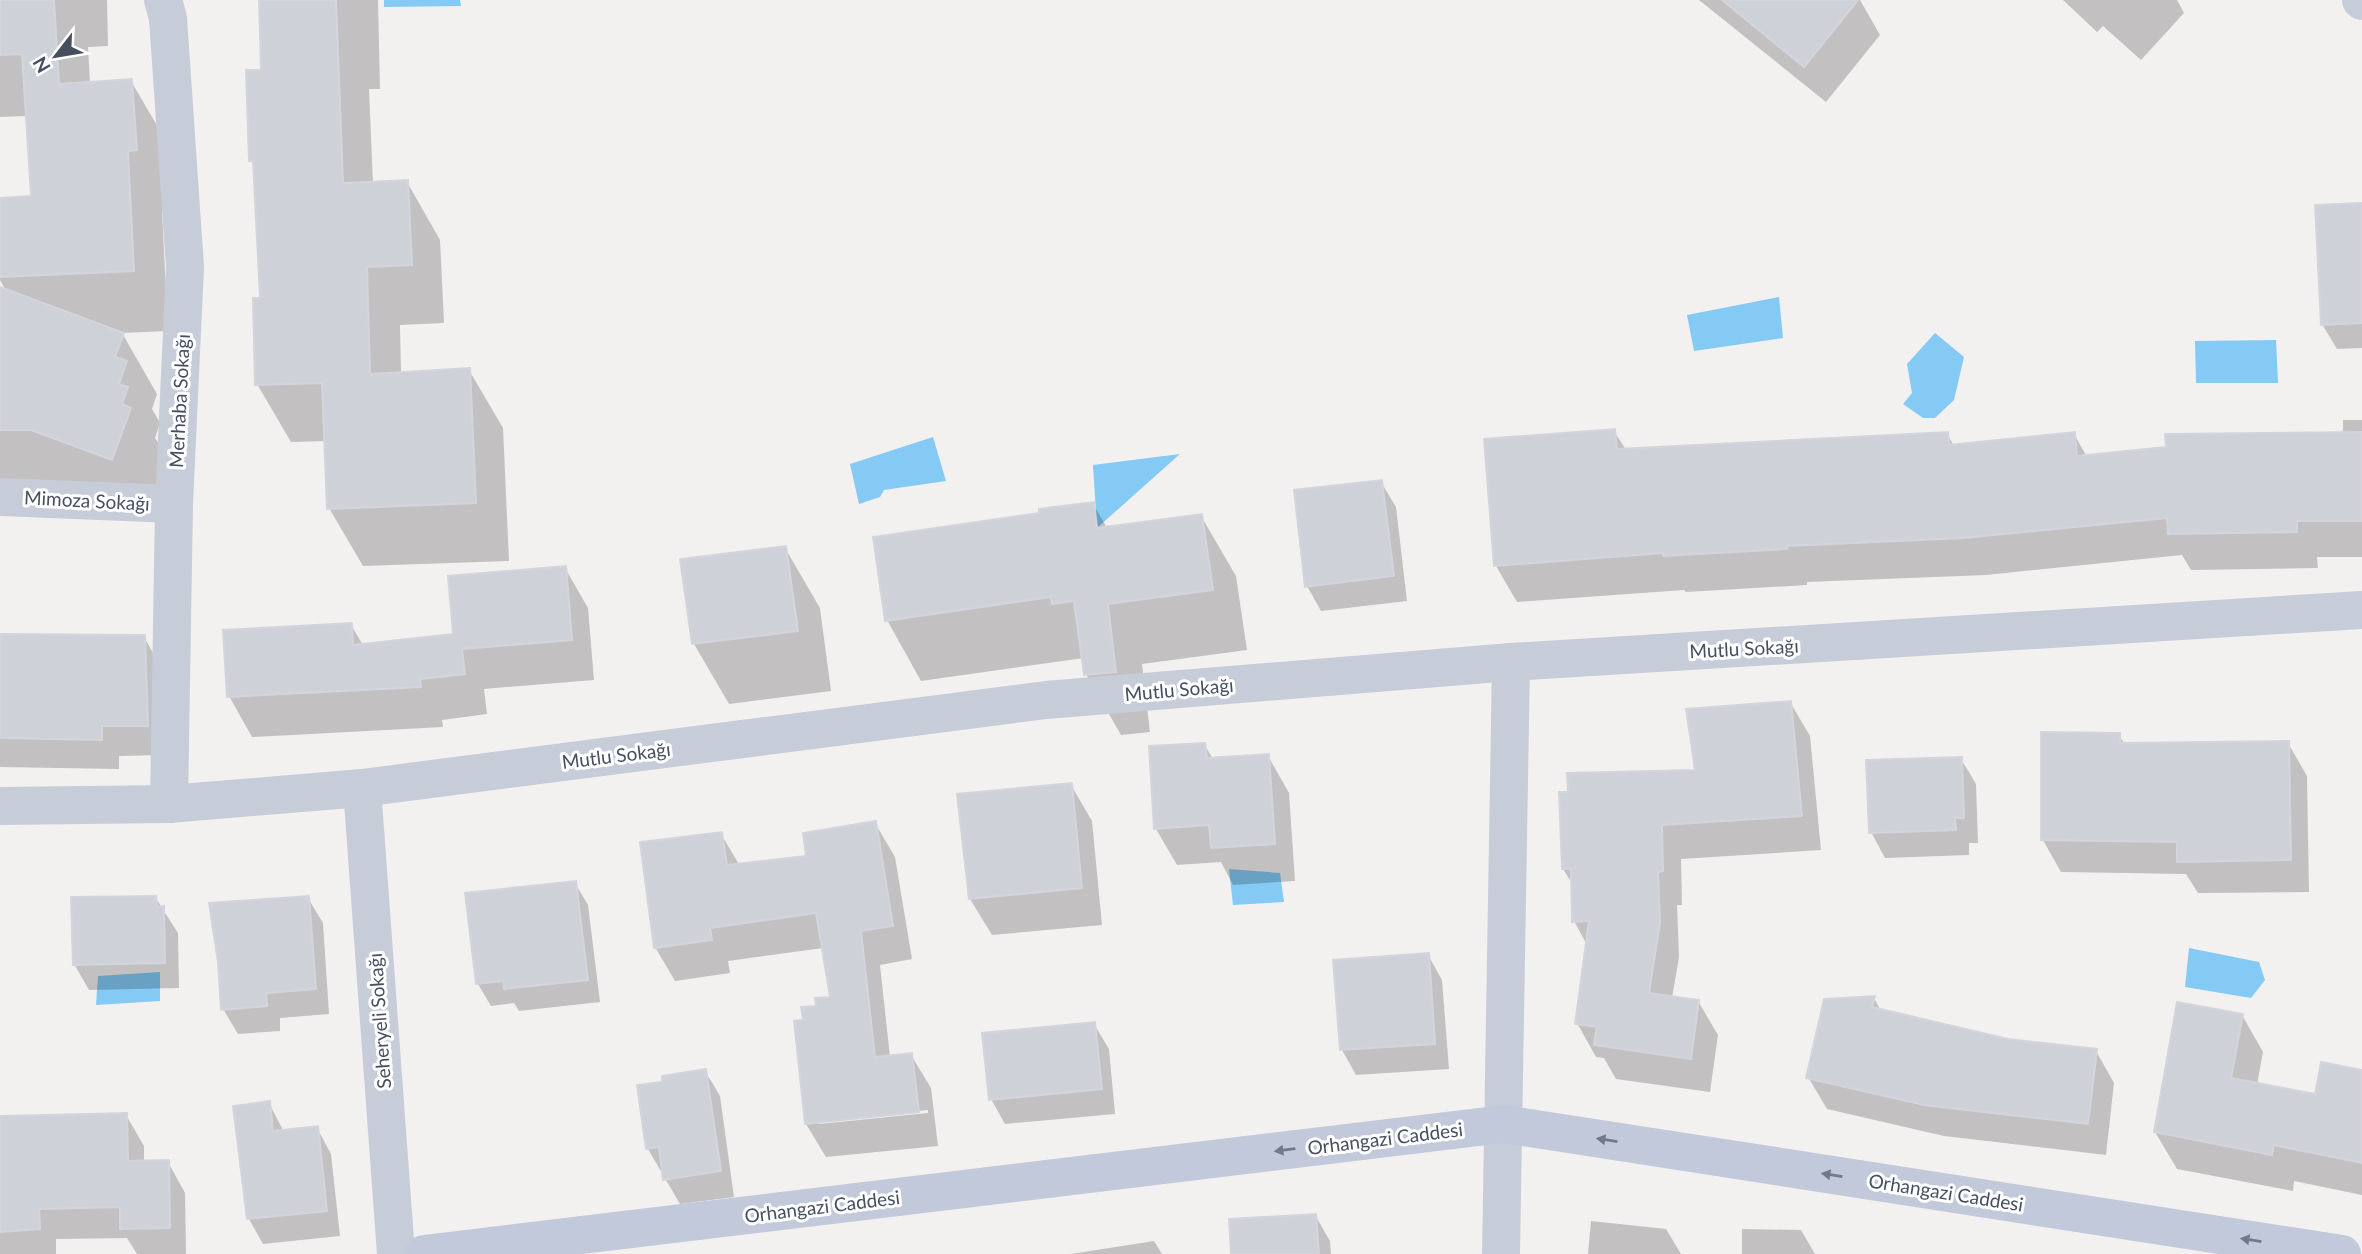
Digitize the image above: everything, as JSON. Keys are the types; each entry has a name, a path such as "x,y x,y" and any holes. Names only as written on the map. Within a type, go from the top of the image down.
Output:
{"street":[{"name":"Merhaba Sokağı","path":"163,0 168,18 185,267 174,504 169,804"},
{"name":"Mimoza Sokağı","path":"0,496 174,504"},
{"name":"Mutlu Sokağı","path":"0,806 169,804 362,788 1046,700 1511,662 2362,610"},
{"path":"1501,1254 1511,662"},
{"name":"Seheryeli Sokağı","path":"362,788 396,1254"},
{"name":"Orhangazi Caddesi","path":"424,1254 1504,1124 2342,1254"}],"water":[{"path":"384,0 460,0 461,6 384,7"},
{"path":"1779,297 1783,338 1694,351 1687,315"},
{"path":"1935,333 1964,357 1954,400 1935,418 1923,418 1903,404 1912,393 1907,364"},
{"path":"2276,340 2278,383 2196,383 2195,341"},
{"path":"933,437 946,481 884,490 880,497 859,504 850,464"},
{"path":"1180,454 1097,528 1093,465"},
{"path":"1229,869 1280,873 1284,902 1233,905"},
{"path":"2189,948 2259,962 2265,980 2251,998 2185,987"},
{"path":"160,972 160,1001 96,1005 98,976"}],"building":[{"path":"0,0 54,0 59,84 132,79 137,150 128,151 134,271 0,277 0,198 31,196 22,54 0,55"},
{"path":"259,0 336,0 343,183 408,180 412,265 367,267 370,374 470,368 476,503 327,509 322,383 255,385 253,298 260,298 253,161 249,161 246,70 261,70"},
{"path":"1722,0 1858,0 1804,67"},
{"path":"2362,203 2362,323 2321,325 2315,205"},
{"path":"0,287 124,333 115,357 127,361 119,384 128,387 122,404 131,408 112,460 31,430 0,430"},
{"path":"1615,429 1617,449 1948,432 1949,445 2075,432 2077,456 2166,447 2165,434 2362,432 2362,521 2297,521 2297,532 2168,534 2167,518 1964,538 1787,546 1787,549 1663,556 1663,553 1494,566 1484,439"},
{"path":"1382,480 1394,576 1305,587 1294,490"},
{"path":"1094,502 1097,528 1202,514 1213,590 1108,604 1116,672 1084,675 1074,601 1052,604 1051,597 885,621 873,537 1039,513 1039,509"},
{"path":"786,546 798,631 692,644 680,559"},
{"path":"566,566 572,640 462,649 465,674 420,679 421,687 227,697 223,630 352,623 353,645 453,634 448,576"},
{"path":"0,634 145,635 148,726 102,726 102,740 0,738"},
{"path":"1791,701 1802,816 1662,825 1663,871 1658,872 1660,922 1649,993 1699,1000 1691,1059 1594,1045 1597,1027 1575,1024 1589,921 1572,922 1571,869 1562,869 1559,792 1568,792 1567,773 1695,770 1686,709"},
{"path":"2041,732 2120,733 2120,743 2289,741 2291,860 2177,862 2177,842 2041,840"},
{"path":"1205,743 1207,758 1269,754 1275,844 1211,848 1209,825 1154,829 1149,746"},
{"path":"1962,757 1964,818 1955,818 1956,830 1869,833 1866,760"},
{"path":"1072,783 1082,888 969,899 957,794"},
{"path":"876,821 893,926 861,931 875,1057 912,1053 919,1112 805,1124 794,1021 803,1020 801,1007 816,1006 815,998 830,997 816,913 710,928 712,940 654,948 640,842 722,832 727,865 806,856 803,833"},
{"path":"576,881 588,980 504,989 503,981 476,984 465,893"},
{"path":"156,896 157,907 164,906 165,963 73,965 71,897"},
{"path":"309,896 316,989 266,993 267,1006 221,1010 218,962 209,903"},
{"path":"1429,953 1435,1044 1340,1050 1333,960"},
{"path":"1875,996 1872,1007 2008,1039 2097,1049 2088,1124 1924,1105 1806,1078 1824,999"},
{"path":"2177,1002 2243,1014 2231,1078 2315,1094 2321,1062 2362,1070 2362,1163 2274,1145 2272,1155 2154,1132"},
{"path":"1095,1022 1102,1089 989,1100 982,1033"},
{"path":"706,1069 721,1171 663,1180 659,1147 646,1149 637,1085 662,1082 662,1076"},
{"path":"270,1101 273,1131 318,1126 327,1211 247,1219 233,1106"},
{"path":"127,1113 128,1161 169,1160 170,1228 120,1229 120,1207 39,1209 40,1229 0,1232 0,1116"},
{"path":"1316,1214 1319,1254 1231,1254 1229,1219"}]}
